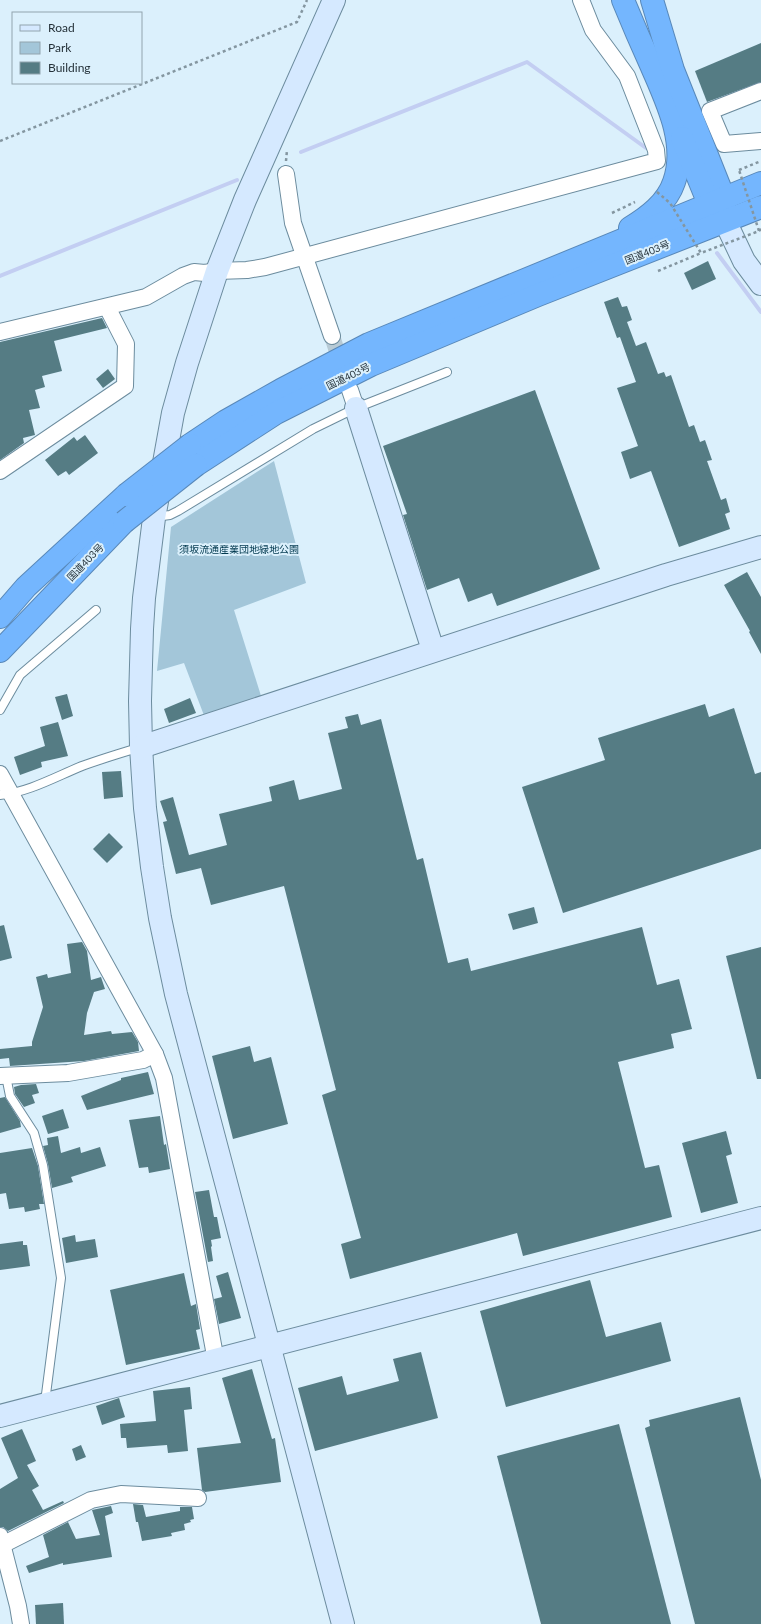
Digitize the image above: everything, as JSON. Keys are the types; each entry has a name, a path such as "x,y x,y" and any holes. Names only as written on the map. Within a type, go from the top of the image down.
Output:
{"highway":[{"path":"623,0 670,109 717,201"},
{"path":"652,0 673,70 725,221"},
{"path":"585,256 648,215 668,195 674,183 678,152 670,109"},
{"name":"国道403号","path":"0,651 124,522 226,421 281,390 369,344 761,183"},
{"name":"国道403号","path":"0,617 26,587 126,495 193,455 276,414 371,364 538,295 761,207"}],"street":[{"path":"334,0 245,200 217,271 187,363 173,413 154,518 144,598 140,701 145,808 161,926 176,994 343,1624"},
{"path":"0,332 107,307 146,296 183,276 194,272 205,273 265,267 657,161 656,150 627,76 593,30 581,0"},
{"path":"761,91 710,111 724,144 761,141"},
{"path":"286,174 293,223 332,336"},
{"path":"725,221 744,261 761,284"},
{"path":"0,471 125,386 126,344 107,307"},
{"path":"353,399 433,650"},
{"path":"141,747 433,650 666,575 761,547"},
{"path":"0,774 6,794 155,1054 164,1078 216,1361"},
{"path":"3,1076 68,1073 143,1060 155,1054"},
{"path":"0,1416 761,1218"},
{"path":"21,1624 18,1606 6,1579 1,1541 91,1500 121,1494 198,1498"}],"lane":[{"path":"154,518 178,512 247,468 313,429 353,399 447,372"},
{"path":"0,710 20,675 96,610"},
{"path":"6,794 32,787 82,766 141,747"},
{"path":"3,1076 10,1096 34,1134 44,1172 61,1278 45,1405"}],"path":[{"path":"0,141 297,22 307,0"},
{"path":"658,272 760,230 739,170 761,161"},
{"path":"657,192 670,203 701,253"}],"green space":[{"name":"須坂流通産業団地緑地公園","path":"274,461 306,583 234,610 262,699 205,718 184,663 157,671 171,527"}],"building":[{"path":"761,43 761,82 707,102 695,71"},
{"path":"708,261 716,279 692,290 684,273"},
{"path":"618,297 622,307 627,306 632,320 627,322 636,346 646,342 658,374 664,372 666,377 671,375 689,427 694,425 700,442 705,440 712,460 707,461 721,500 726,498 730,512 725,514 730,529 679,547 651,471 630,479 621,452 638,446 617,388 636,382 620,337 617,338 604,302"},
{"path":"102,318 107,328 54,341 62,371 42,376 45,387 35,390 40,408 29,410 35,435 23,438 24,443 0,460 0,342"},
{"path":"108,369 115,379 103,388 96,379"},
{"path":"535,390 600,569 497,606 492,593 468,602 459,578 427,590 403,515 407,514 383,446"},
{"path":"85,435 98,453 69,475 66,471 58,476 45,460 74,437 77,441"},
{"path":"747,572 761,597 761,654 724,585"},
{"path":"67,694 73,716 62,720 55,697"},
{"path":"190,698 196,713 169,723 164,709"},
{"path":"705,704 709,717 734,708 755,774 761,772 761,849 563,913 522,787 605,760 598,738"},
{"path":"358,714 361,725 381,719 417,860 423,858 448,963 468,958 471,971 642,927 657,985 679,979 692,1029 671,1034 674,1048 618,1062 645,1168 659,1165 672,1217 523,1256 517,1233 350,1279 341,1244 361,1238 322,1095 336,1090 284,886 211,905 201,868 176,874 163,822 167,821 160,801 173,797 189,855 227,845 219,814 272,801 269,787 294,780 299,800 342,789 328,733 348,728 345,717"},
{"path":"58,722 68,756 41,762 42,767 20,775 14,757 45,746 40,727"},
{"path":"121,771 123,797 104,799 102,772"},
{"path":"109,833 123,847 107,863 93,849"},
{"path":"534,907 538,923 513,930 508,914"},
{"path":"4,925 12,958 0,961 0,926"},
{"path":"82,942 87,951 91,980 101,977 105,989 94,992 87,1013 84,1035 111,1031 112,1034 132,1032 138,1042 139,1051 84,1061 10,1066 9,1058 0,1059 0,1049 32,1046 43,1007 36,977 47,974 48,978 71,973 67,944"},
{"path":"761,947 761,1079 757,1079 726,956"},
{"path":"250,1046 254,1062 271,1057 288,1124 233,1139 212,1056"},
{"path":"148,1072 154,1094 87,1110 81,1096 121,1080 121,1078"},
{"path":"36,1084 39,1093 32,1095 35,1103 24,1107 15,1094 14,1087"},
{"path":"5,1097 20,1121 21,1127 0,1133 0,1098"},
{"path":"63,1109 69,1128 48,1134 42,1116"},
{"path":"160,1116 164,1145 166,1144 170,1169 149,1173 148,1167 139,1168 129,1120"},
{"path":"726,1131 732,1154 726,1156 738,1203 701,1213 682,1143"},
{"path":"58,1136 61,1153 80,1147 81,1153 100,1147 106,1166 71,1177 73,1182 52,1188 43,1146 48,1145 47,1138"},
{"path":"32,1148 38,1166 44,1204 39,1204 40,1209 25,1212 24,1207 9,1209 6,1193 0,1194 0,1153"},
{"path":"209,1190 214,1217 217,1217 221,1238 211,1240 213,1261 208,1262 195,1192"},
{"path":"75,1235 76,1242 95,1239 98,1257 66,1263 62,1238"},
{"path":"23,1241 23,1245 27,1245 30,1266 0,1270 0,1244"},
{"path":"228,1272 241,1318 219,1324 214,1299 222,1297 216,1276"},
{"path":"184,1273 191,1306 196,1304 200,1329 196,1330 200,1349 126,1365 110,1290"},
{"path":"590,1280 606,1337 661,1322 671,1361 506,1407 480,1311"},
{"path":"421,1352 438,1418 315,1451 298,1388 342,1376 347,1395 399,1381 393,1359"},
{"path":"252,1369 272,1439 275,1438 281,1482 205,1492 202,1490 197,1448 241,1443 222,1378"},
{"path":"190,1387 192,1409 184,1410 188,1451 168,1453 167,1445 127,1448 126,1438 121,1438 120,1424 156,1421 153,1391"},
{"path":"740,1397 761,1480 761,1624 695,1624 645,1428 650,1426 649,1420"},
{"path":"119,1398 125,1417 102,1425 96,1406"},
{"path":"619,1424 671,1624 541,1624 497,1456"},
{"path":"22,1429 36,1461 27,1465 39,1486 32,1490 43,1510 63,1501 64,1503 8,1531 3,1527 0,1527 0,1489 18,1478 1,1438"},
{"path":"81,1445 86,1457 76,1461 72,1449"},
{"path":"133,1504 143,1505 146,1517 180,1511 180,1507 192,1507 194,1519 190,1520 191,1522 184,1524 185,1530 171,1533 172,1536 142,1541 138,1522 136,1522"},
{"path":"111,1506 113,1513 105,1516 112,1557 63,1565 63,1563 29,1573 26,1566 49,1557 43,1535 68,1522 76,1539 100,1535 92,1510"},
{"path":"63,1603 64,1624 36,1624 35,1605"}],"waterway":[{"path":"301,152 527,62 646,148"},
{"path":"0,276 237,180"},
{"path":"717,253 761,312"}],"tunnel":[{"path":"332,336 343,370"}]}
